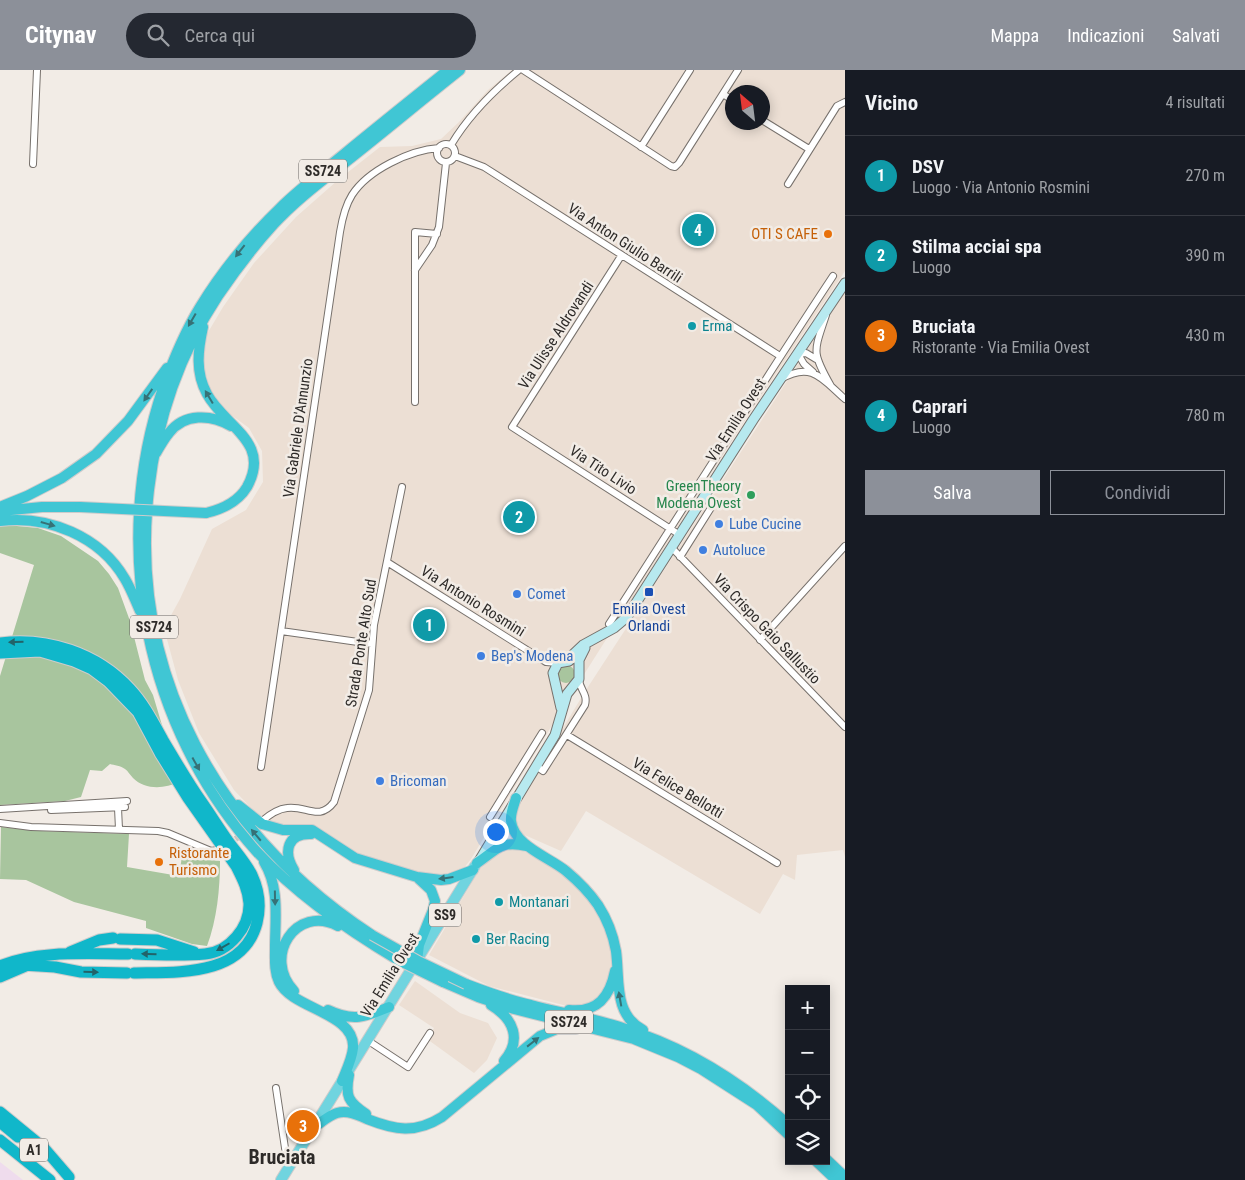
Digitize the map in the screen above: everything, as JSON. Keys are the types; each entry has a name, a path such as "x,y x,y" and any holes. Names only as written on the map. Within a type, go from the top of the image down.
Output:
{"highway":[{"name":"SS724","path":"448,70 296,193 268,220 245,244 217,281 187,330 175,354 159,401 149,439 140,489 139,578 148,642 160,680 186,747 218,801 258,853 305,895 369,938 420,962 478,997 529,1013 634,1039 690,1063 757,1105 785,1131"},
{"name":"SS724","path":"369,938 266,847 228,796 188,732 173,695 156,640 147,578 145,548 146,517 153,458 161,422 174,381 193,337 235,272 286,212 460,70"},
{"path":"0,509 80,507 206,512 219,510 243,493 249,483 252,472 252,450 242,433 213,404 202,382 198,360 204,319"},
{"path":"0,509 62,478 96,454 128,421 145,400 175,354"},
{"path":"153,458 169,432 186,420 206,417 223,421 242,433"},
{"path":"0,521 35,520 87,538 110,558 126,579 146,624"},
{"path":"0,643 16,641 50,644 80,654 117,677 130,689 146,710 191,786 252,874 259,901 259,915 252,935 235,955 222,963 193,971 81,972 55,967 28,965 0,971"},
{"path":"0,653 40,651 74,661 92,669 108,681 138,712 160,753 188,798 236,866 247,891 249,903 248,915 235,938 219,950 205,954 64,954 25,958 0,966"},
{"path":"228,796 262,824 283,830 312,830 339,850 354,858 417,876 441,880 449,879 475,866 495,848 511,844 529,846"},
{"path":"516,798 511,820 518,837 577,880 596,903 610,928 615,950 620,1002 627,1016 638,1026 672,1042 683,1051"},
{"path":"299,878 289,860 288,850 290,844 293,839 302,834 322,836"},
{"path":"258,853 271,874 275,892 275,962 277,976 282,986 290,994 330,1016 348,1032 353,1047 342,1081"},
{"path":"417,876 431,890 435,901 419,945 417,961"},
{"path":"369,938 354,936 328,922 312,921 304,924 294,931 284,943 281,955 283,973 290,987 297,993 343,1016 360,1018 389,1007"},
{"path":"64,954 99,940 116,939 157,940 199,954"},
{"path":"530,1005 576,1011 595,1006 609,990 616,962"},
{"path":"0,977 28,965"},
{"name":"SS724","path":"464,987 610,1024 639,1033 683,1051 733,1080 761,1100 785,1121"},
{"path":"478,997 503,1013 513,1031 513,1041 509,1054 494,1072"},
{"path":"316,1125 331,1116 343,1112 356,1114 392,1128 418,1128 429,1124 442,1117 534,1040 557,1029 571,1028 634,1039"},
{"path":"351,1066 347,1089 348,1097 357,1108 379,1123"},
{"path":"0,1112 44,1148 71,1178"},
{"name":"A1","path":"0,1122 71,1178"},
{"name":"A1","path":"0,1140 50,1180"},
{"path":"830,1163 845,1177"},
{"path":"820,1165 836,1180"}],"main road":[{"name":"Via Emilia Ovest","path":"562,662 583,646 614,628 627,617 753,420 845,283"},
{"name":"Via Emilia Ovest","path":"579,669 580,656 595,639"},
{"path":"562,662 574,663 579,669 580,674 576,685 563,687 554,677 562,662"},
{"name":"Via Emilia Ovest","path":"554,677 561,711"},
{"name":"Via Emilia Ovest","path":"281,1180 555,735 567,694 576,685"}],"street":[{"path":"33,164 36,70"},
{"path":"451,145 482,103 519,70"},
{"path":"523,70 675,167 738,70"},
{"path":"641,147 690,70"},
{"path":"788,184 837,106 845,102"},
{"path":"770,125 809,150"},
{"path":"443,144 451,145 455,150 455,156 452,161 446,163 441,161 437,156 439,148 443,144"},
{"name":"Via Gabriele D'Annunzio","path":"261,768 344,214 352,195 363,182 388,164 405,156 439,148"},
{"name":"Via Anton Giulio Barrili","path":"455,156 484,167 780,356"},
{"path":"414,271 432,245 437,234 446,163"},
{"path":"415,402 415,232 437,234"},
{"name":"Via Ulisse Aldrovandi","path":"512,427 621,256"},
{"name":"Via Emilia Ovest","path":"610,624 832,276"},
{"path":"829,308 816,347 816,359 830,386"},
{"path":"816,359 806,353 798,354 804,364 845,399"},
{"path":"780,380 798,371 814,373"},
{"path":"743,414 753,420"},
{"name":"Via Tito Livio","path":"512,427 680,535"},
{"name":"Strada Ponte Alto Sud","path":"262,821 276,811 287,808 316,812 328,810 334,802 367,696 372,644 402,487"},
{"path":"680,556 714,503"},
{"path":"760,640 845,546"},
{"name":"Via Crispo Gaio Sallustio","path":"672,548 845,728"},
{"name":"Via Antonio Rosmini","path":"387,562 546,662"},
{"path":"281,631 372,644"},
{"path":"554,677 546,662 562,662"},
{"path":"536,766 543,771 585,705 586,696 576,685"},
{"path":"490,817 542,733"},
{"name":"Via Felice Bellotti","path":"566,734 777,863"},
{"path":"506,792 516,798"},
{"path":"117,804 119,829"},
{"path":"0,809 21,811 126,804"},
{"path":"0,823 31,827 150,830 168,833 210,851 218,850"},
{"name":"Via Emilia Ovest","path":"368,1040 408,1068 430,1033"},
{"path":"276,1088 288,1168"}],"shaded area":[{"path":"512,70 845,70 845,271 744,422 557,717 471,859 464,868 455,874 440,877 353,854 336,844 268,821 254,811 234,790 199,733 178,680 164,628 180,599 212,529 246,510 263,482 262,451 249,428 230,414 212,394 203,366 207,334 223,307 254,263 296,217 338,180 380,147 412,146 441,139 488,90"},
{"path":"845,292 845,857 843,850 797,855 795,880 783,874 760,914 586,811 561,851 520,833 516,826 514,814 524,792 586,690"},
{"path":"516,847 557,869 573,882 590,902 603,922 610,945 612,970 606,988 600,997 588,1005 567,1006 489,986 429,955 487,857 496,850"},
{"path":"415,981 460,1013 488,1023 497,1038 487,1060 474,1073 427,1039 434,1028 399,1005"},
{"path":"0,1162 23,1180 0,1180"}],"green space":[{"path":"0,526 38,528 61,536 98,561 109,574 118,588 130,621 145,680 153,695 179,782 161,787 143,785 123,768 110,764 102,771 90,770 81,797 65,801 0,805 0,676 34,565 0,553"},
{"path":"562,665 570,665 575,670 573,681 562,683 557,678 557,670"},
{"path":"1,827 40,831 129,834 127,867 179,876 182,856 220,861 217,904 207,946 192,944 146,928 146,921 74,902 26,880 0,879"}],"tunnel":[{"path":"228,844 255,826"}],"place":[{"name":"Caprari","path":"698,230"},
{"name":"OTI S CAFE","path":"828,234"},
{"name":"Erma","path":"692,326"},
{"name":"GreenTheory Modena Ovest","path":"751,495"},
{"name":"Stilma acciai spa","path":"519,517"},
{"name":"Lube Cucine","path":"719,524"},
{"name":"Autoluce","path":"703,550"},
{"name":"Emilia Ovest Orlandi","path":"649,592"},
{"name":"Comet","path":"517,594"},
{"name":"DSV","path":"429,625"},
{"name":"Bep's Modena","path":"481,656"},
{"name":"Bricoman","path":"380,781"},
{"name":"Ristorante Turismo","path":"159,862"},
{"name":"Montanari","path":"499,902"},
{"name":"Ber Racing","path":"476,939"},
{"name":"Bruciata","path":"303,1126"}],"district":[{"name":"Bruciata","path":"282,1157"}]}
